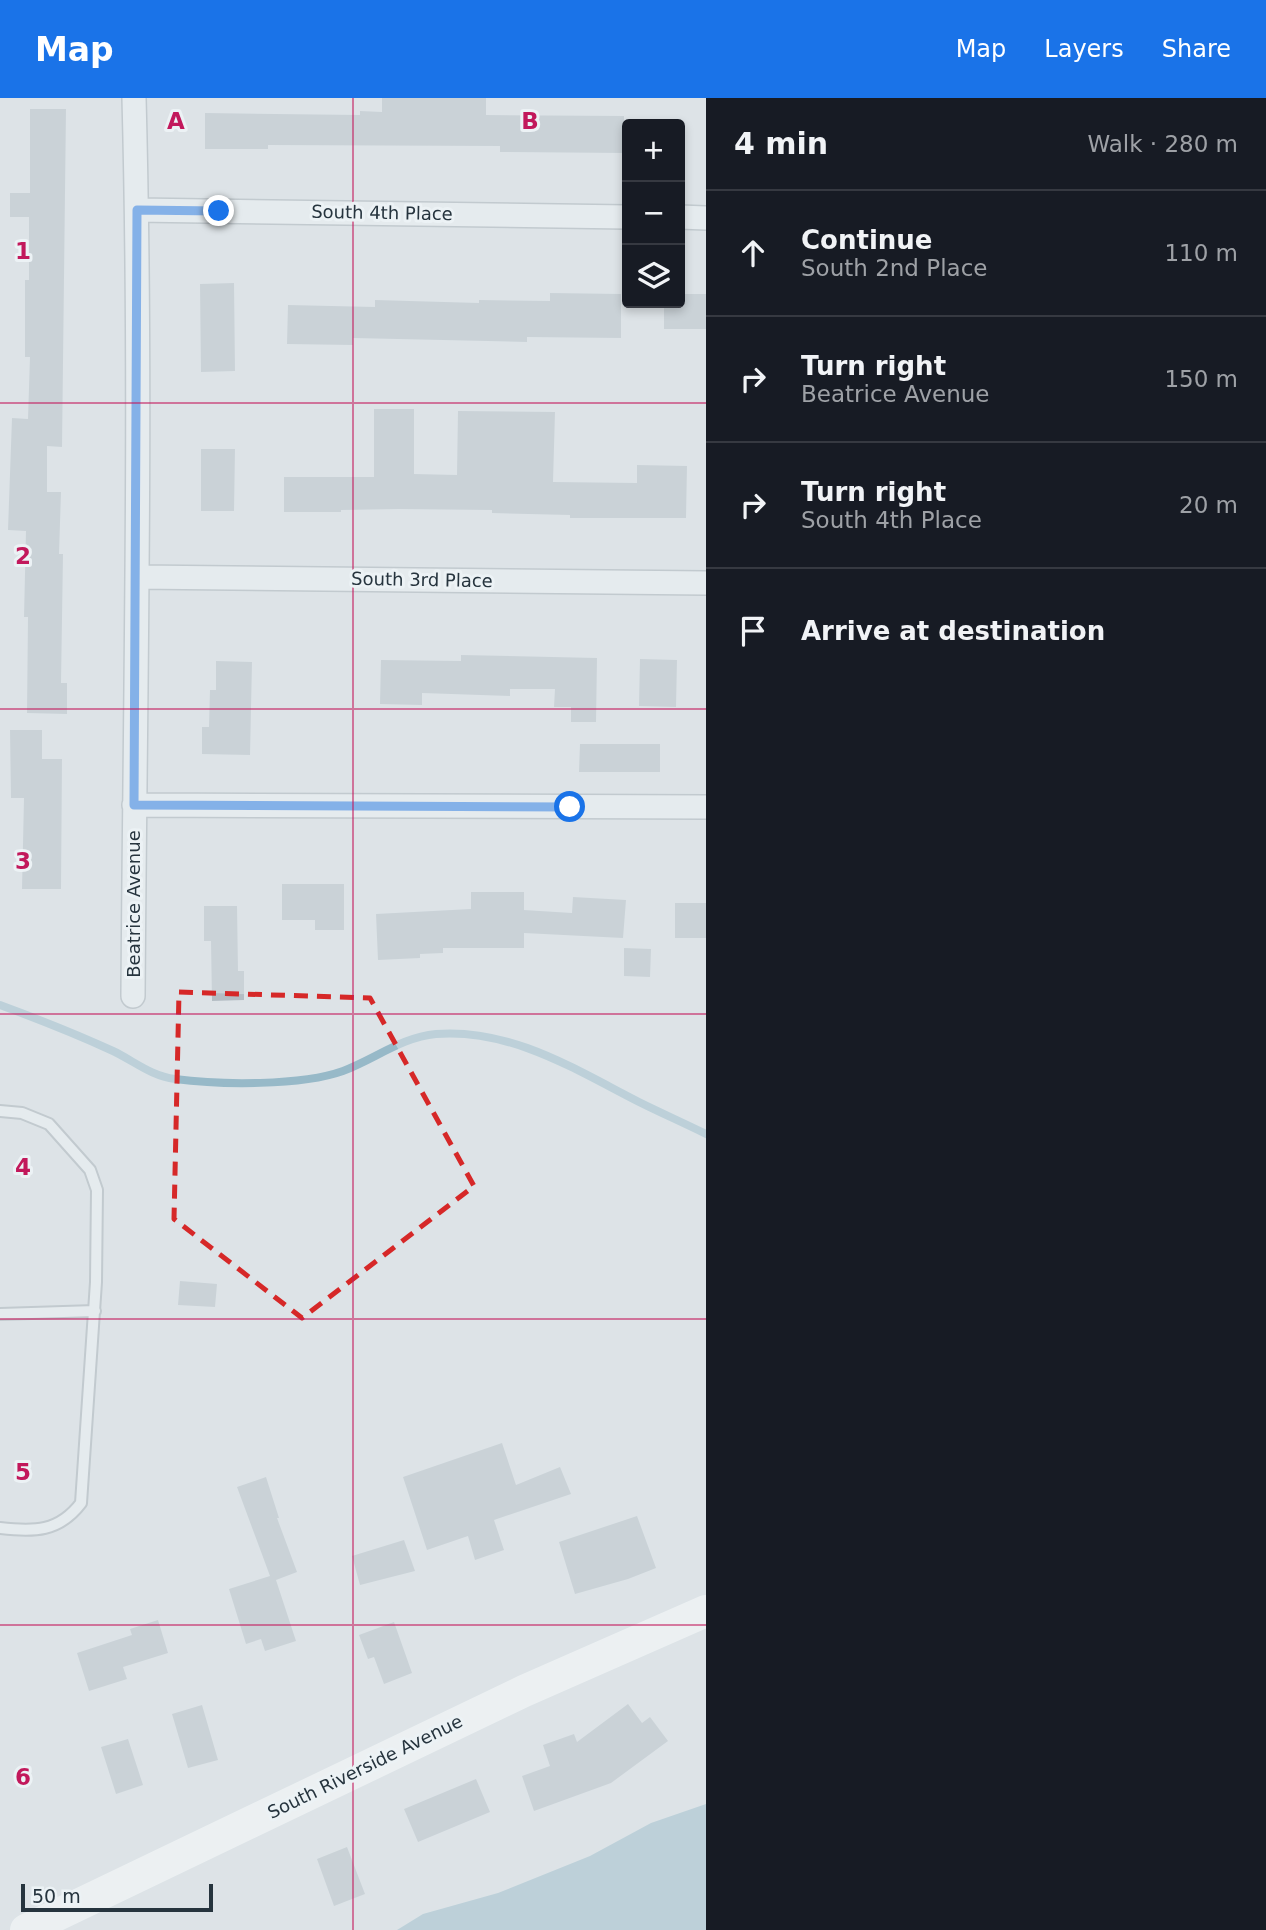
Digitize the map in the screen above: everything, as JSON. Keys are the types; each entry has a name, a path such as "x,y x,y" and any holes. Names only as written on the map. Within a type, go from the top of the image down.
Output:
{"main road":[{"name":"South Riverside Avenue","path":"26,1930 524,1691 706,1611"}],"street":[{"name":"Beatrice Avenue","path":"133,996 137,577 137,210 134,98"},
{"name":"South 4th Place","path":"137,210 622,217"},
{"path":"685,217 706,218"},
{"name":"South 3rd Place","path":"137,577 706,583"},
{"path":"134,805 706,807"}],"lane":[{"path":"0,1111 22,1113 49,1124 90,1170 97,1190 94,1311 81,1503 75,1512 55,1525 28,1531 0,1528"},
{"path":"0,1314 94,1311"}],"highlighted area":[{"path":"179,992 370,998 474,1186 302,1318 174,1219"}],"water":[{"path":"706,1804 706,1930 397,1930 423,1914 498,1893 590,1856 651,1823"}],"building":[{"path":"382,98 486,98 486,115 624,116 622,153 500,152 500,146 268,145 268,149 205,149 205,113 360,115 360,111 382,112"},
{"path":"30,109 66,109 62,447 47,446 47,492 61,492 61,683 67,683 67,714 27,713 28,617 24,617 26,531 8,530 12,418 28,419 30,357 25,357 25,280 29,280 29,217 10,217 10,193 30,193"},
{"path":"234,283 235,371 201,372 200,284"},
{"path":"550,293 621,294 621,338 527,337 527,342 353,338 353,345 287,344 288,305 375,307 375,300 479,303 479,300 550,301"},
{"path":"685,294 706,294 706,329 664,329 664,308 685,308"},
{"path":"374,409 414,409 414,474 457,475 458,411 555,412 553,482 637,483 637,465 687,466 686,518 570,518 570,515 492,513 492,510 284,512 284,477 374,477"},
{"path":"201,449 235,449 234,511 201,511"},
{"path":"461,655 597,658 596,722 571,722 571,707 554,707 555,689 510,689 510,696 422,693 422,705 380,704 381,660 461,661"},
{"path":"640,659 677,660 676,707 639,706"},
{"path":"216,661 252,662 250,755 202,754 202,727 209,727 210,690 216,690"},
{"path":"10,730 42,730 42,759 62,759 61,889 22,889 24,798 11,798"},
{"path":"580,744 660,744 660,772 579,772"},
{"path":"282,884 344,884 344,930 315,930 315,920 282,920"},
{"path":"471,892 524,892 524,910 572,913 573,897 626,900 623,938 524,933 524,948 443,948 443,953 420,954 420,958 378,960 376,914 471,909"},
{"path":"675,903 706,903 706,938 675,938"},
{"path":"204,906 237,906 238,971 244,971 244,1000 212,1001 211,941 204,941"},
{"path":"624,948 651,949 650,977 624,976"},
{"path":"180,1281 217,1284 215,1307 178,1305"},
{"path":"502,1443 516,1485 560,1467 571,1494 494,1520 504,1550 475,1560 468,1536 427,1550 403,1477"},
{"path":"266,1477 277,1518 297,1572 276,1580 296,1641 265,1651 261,1639 246,1644 229,1589 270,1576 237,1487"},
{"path":"637,1516 656,1568 575,1594 559,1542"},
{"path":"404,1540 415,1571 360,1585 352,1556"},
{"path":"158,1620 168,1653 123,1667 127,1679 89,1691 77,1653 132,1635 130,1629"},
{"path":"394,1622 412,1673 384,1684 374,1657 368,1659 359,1635"},
{"path":"628,1704 642,1723 650,1717 668,1741 611,1783 534,1811 522,1776 550,1766 543,1745 574,1734 577,1742"},
{"path":"202,1705 218,1760 188,1768 172,1714"},
{"path":"128,1739 143,1785 116,1794 101,1747"},
{"path":"476,1779 490,1812 418,1842 404,1809"},
{"path":"347,1847 365,1894 334,1906 317,1859"}],"waterway":[{"path":"0,1005 113,1051 158,1075 214,1082 283,1082 326,1076 355,1066 412,1039 436,1034 491,1038 517,1044 567,1065 706,1134"}],"route":[{"path":"219,211 137,210 134,805 570,807"}]}
